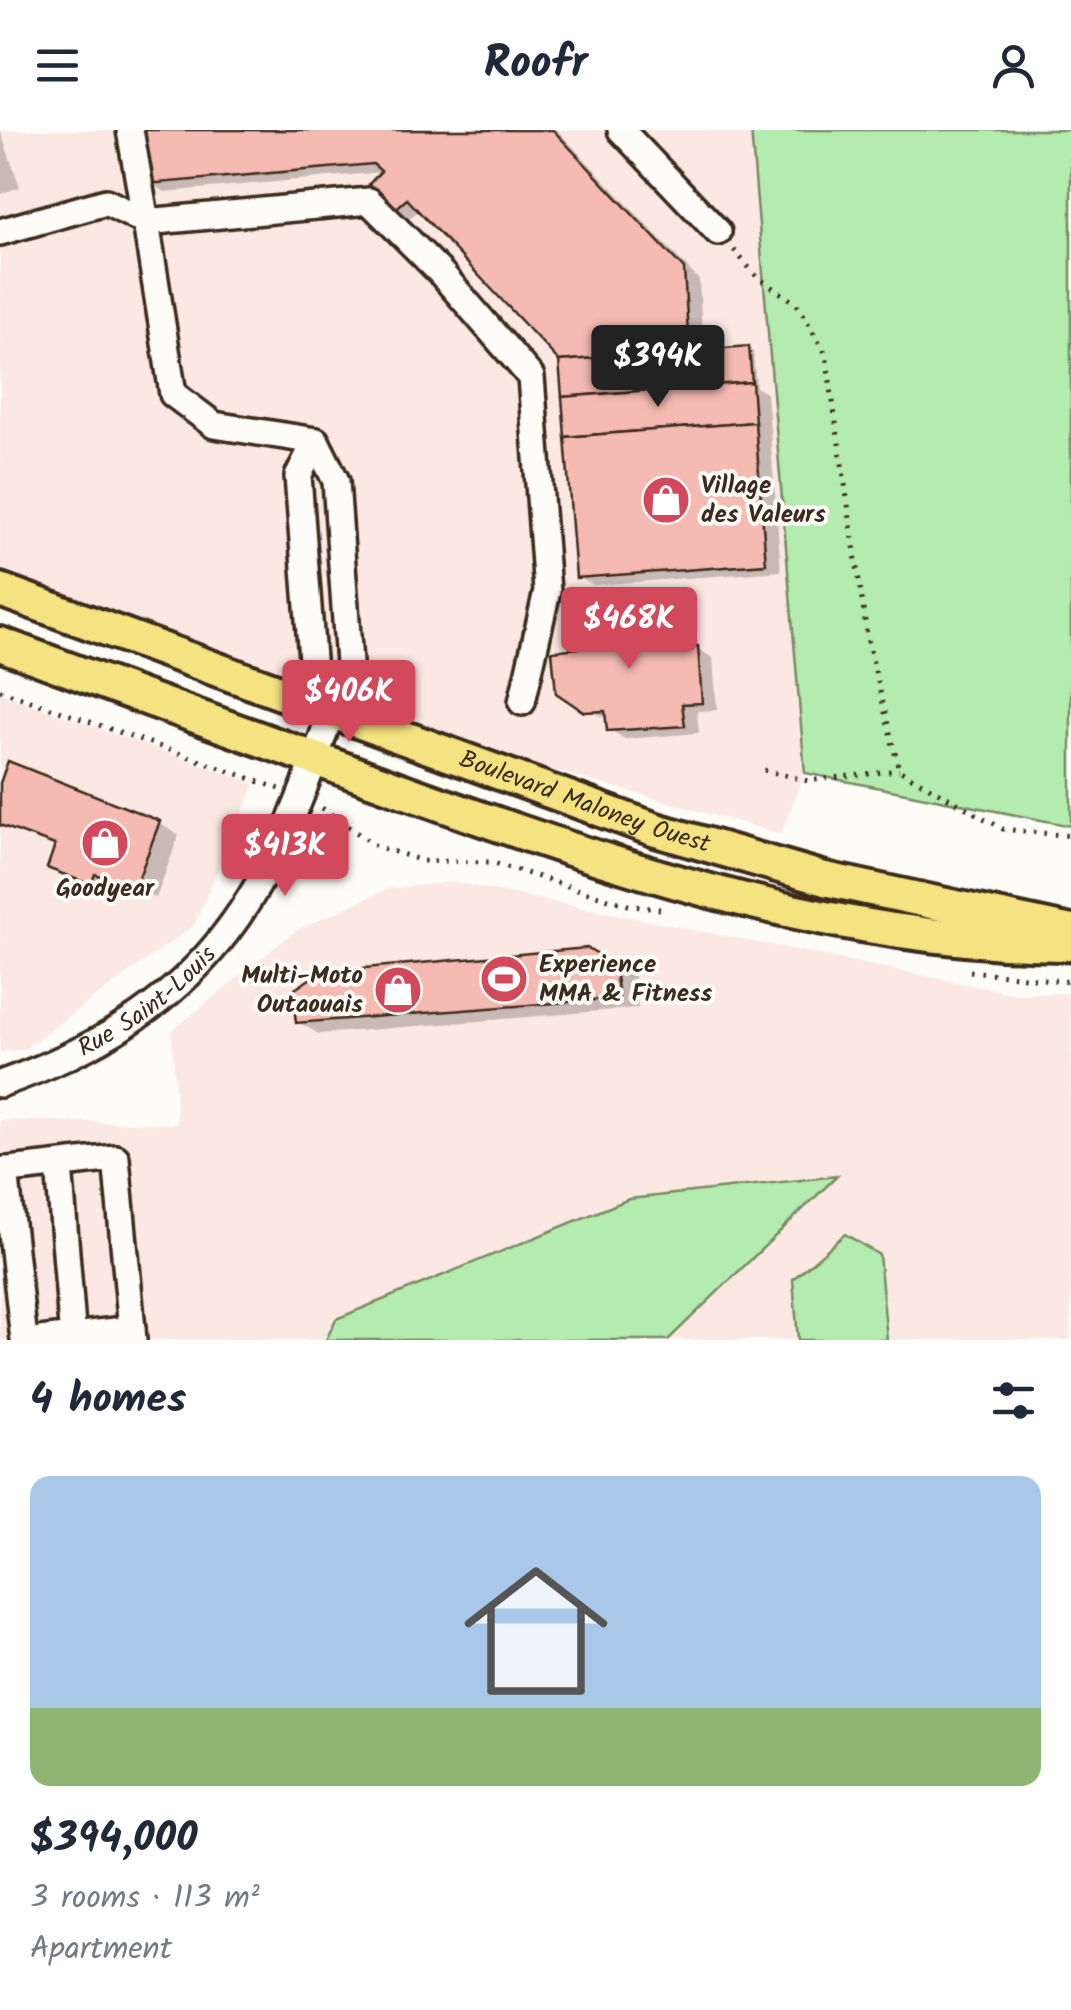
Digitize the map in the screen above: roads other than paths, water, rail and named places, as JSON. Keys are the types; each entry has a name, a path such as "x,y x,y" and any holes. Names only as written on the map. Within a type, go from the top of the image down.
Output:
{"main road":[{"name":"Boulevard Maloney Ouest","path":"0,590 724,851 842,882 1071,932"},
{"name":"Boulevard Maloney Ouest","path":"0,644 608,864 688,885 935,935 1071,944"}],"street":[{"path":"130,130 173,394 214,424 316,441 298,476 314,685 331,712"},
{"path":"621,130 718,232"},
{"path":"0,232 106,202 146,222 369,201 440,273 532,377 547,591 522,702"},
{"name":"Rue Saint-Louis","path":"0,1084 79,1052 119,1030 201,963 252,900 303,798 331,712 351,692 336,481 316,441"},
{"path":"24,1340 2,1170 116,1158 133,1334 40,1340"},
{"path":"60,1164 73,1338"}],"place":[{"name":"Village des Valeurs","path":"666,500"},
{"name":"Goodyear","path":"105,843"},
{"name":"Experience MMA & Fitness","path":"504,979"},
{"name":"Multi-Moto Outaouais","path":"398,990"}]}
